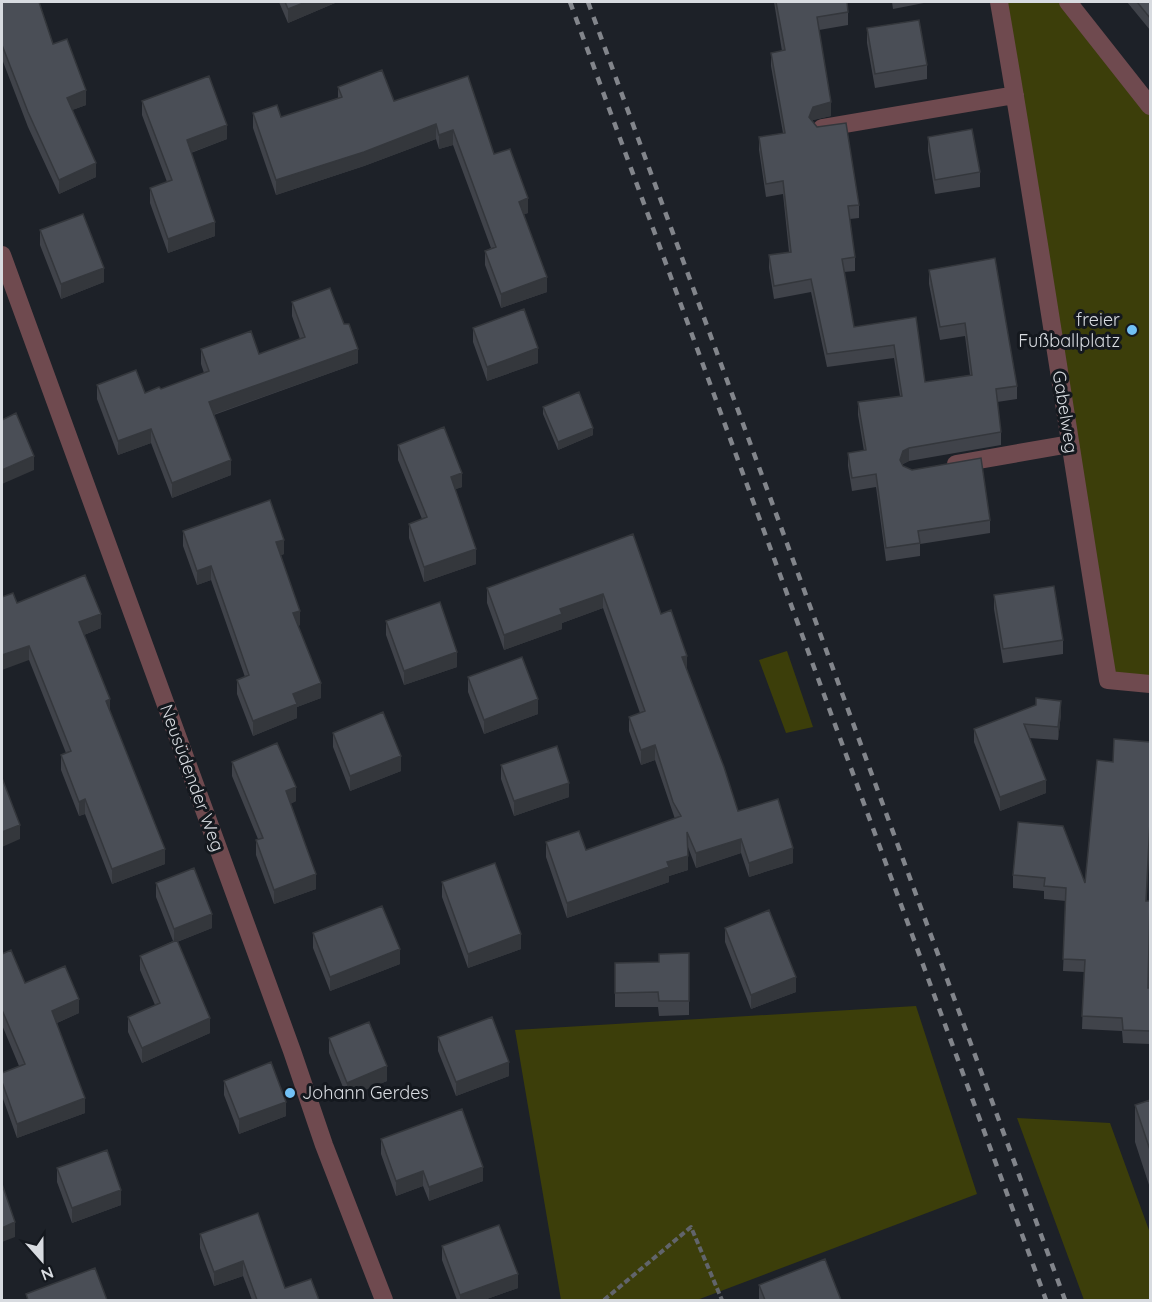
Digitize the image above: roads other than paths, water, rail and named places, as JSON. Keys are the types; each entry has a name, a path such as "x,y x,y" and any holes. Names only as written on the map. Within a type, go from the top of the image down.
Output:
{"street":[{"name":"Gabelweg","path":"999,2 1108,680 1150,684"},
{"path":"1068,2 1150,106"},
{"path":"820,129 1015,95"},
{"name":"Neusüdender Weg","path":"2,255 292,1051 326,1152 384,1300"},
{"path":"934,468 1070,444"}],"railway":[{"path":"570,2 1046,1300"},
{"path":"588,2 1065,1300"}],"place":[{"name":"freier Fußballplatz","path":"1132,330"},
{"name":"Johann Gerdes","path":"290,1093"}]}
